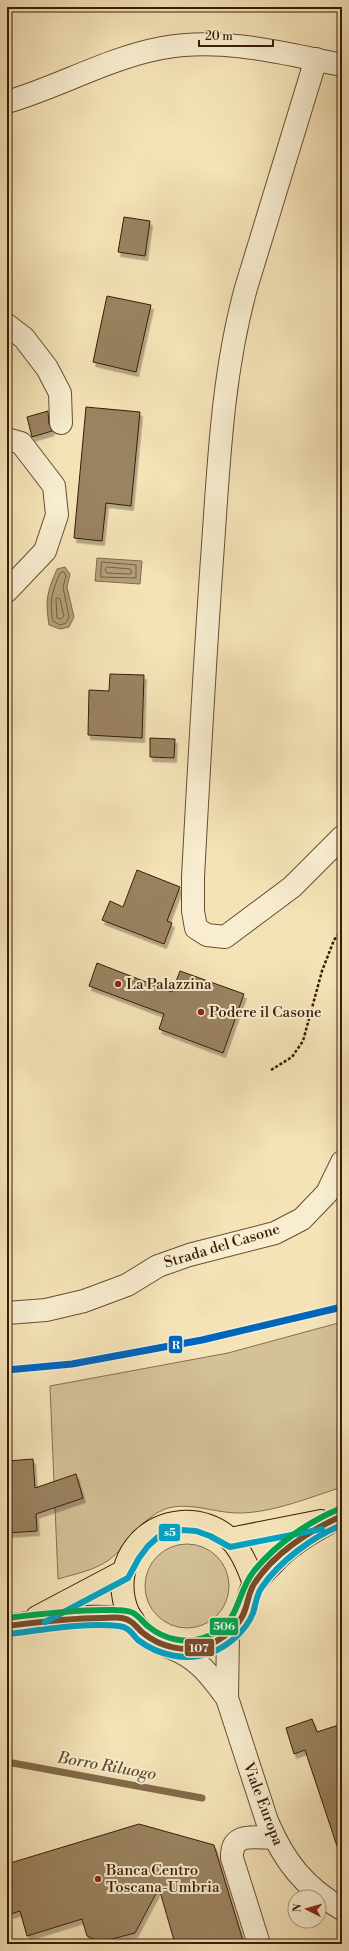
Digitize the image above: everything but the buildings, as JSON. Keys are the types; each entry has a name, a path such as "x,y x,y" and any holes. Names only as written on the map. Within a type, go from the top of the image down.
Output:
{"main road":[{"path":"230,1539 341,1518"},
{"path":"254,1584 243,1557 230,1539 217,1530 203,1524 187,1521 172,1523 158,1528 146,1535 136,1545 128,1558 122,1581 124,1602 133,1620 148,1637 169,1647 194,1649 206,1646 228,1633 237,1624 244,1612 254,1584 276,1560 297,1542 341,1518"},
{"path":"15,1625 124,1571"},
{"path":"15,1625 76,1618 120,1618 133,1620"}],"street":[{"path":"7,102 113,62 161,48 197,44 230,45 333,61 239,313 226,389 220,445 206,646 193,877 193,911 196,928 207,935 225,937 292,887 342,836"},
{"path":"7,326 24,338 47,368 60,393 61,423"},
{"path":"7,439 21,443 54,486 57,515 45,551 7,591"},
{"name":"Strada del Casone","path":"7,1312 46,1310 84,1301 127,1285 158,1266 189,1255 275,1233 302,1219 327,1193 342,1162"},
{"name":"Viale Europa","path":"228,1633 227,1698 259,1799 274,1838 292,1867 303,1881 316,1892 342,1909"},
{"name":"Viale Europa","path":"169,1647 191,1657 227,1698"},
{"path":"259,1944 232,1858 232,1850 233,1845 239,1840 274,1838"}],"path":[{"path":"271,1070 292,1057 303,1041 322,971 334,940 342,930"}],"shaded area":[{"path":"342,1322 342,1487 291,1504 252,1512 239,1513 183,1506 165,1509 156,1513 141,1525 123,1547 109,1560 91,1569 58,1579 50,1386 228,1353"},
{"path":"187,1544 203,1547 217,1556 226,1570 229,1586 226,1602 217,1616 203,1625 187,1628 171,1625 157,1616 148,1602 145,1586 148,1570 157,1556 171,1547"}],"water":[{"path":"97,558 142,561 140,584 95,581"},
{"path":"65,567 70,574 67,587 74,617 69,627 60,629 49,625 47,602 49,590 57,569"}],"waterway":[{"name":"Borro Riluogo","path":"7,1762 202,1798"}],"transit line":[{"name":"R","path":"7,1370 72,1364 202,1340 342,1307"},
{"name":"506","path":"7,1618 67,1611 121,1610 134,1613 161,1635 182,1640 196,1640 203,1638 216,1633 225,1626 236,1609 243,1590 254,1571 272,1552 304,1527 339,1509"},
{"name":"107","path":"7,1626 65,1619 119,1618 129,1620 150,1638 165,1645 181,1649 206,1646 230,1632 239,1622 243,1616 252,1587 271,1563 293,1544 317,1528 342,1516"},
{"name":"s5","path":"8,1634 78,1626 119,1626 128,1629 138,1640 154,1650 172,1656 201,1656 223,1647 241,1632 250,1620 260,1590 269,1577 287,1559 319,1536 342,1525"},
{"name":"s5","path":"45,1622 128,1578 139,1558 148,1546 158,1537 170,1532 182,1530 196,1531 210,1536 230,1547 322,1529"}],"place":[{"name":"La Palazzina","path":"118,984"},
{"name":"Podere il Casone","path":"201,1012"},
{"name":"Banca Centro Toscana-Umbria","path":"98,1879"}]}
